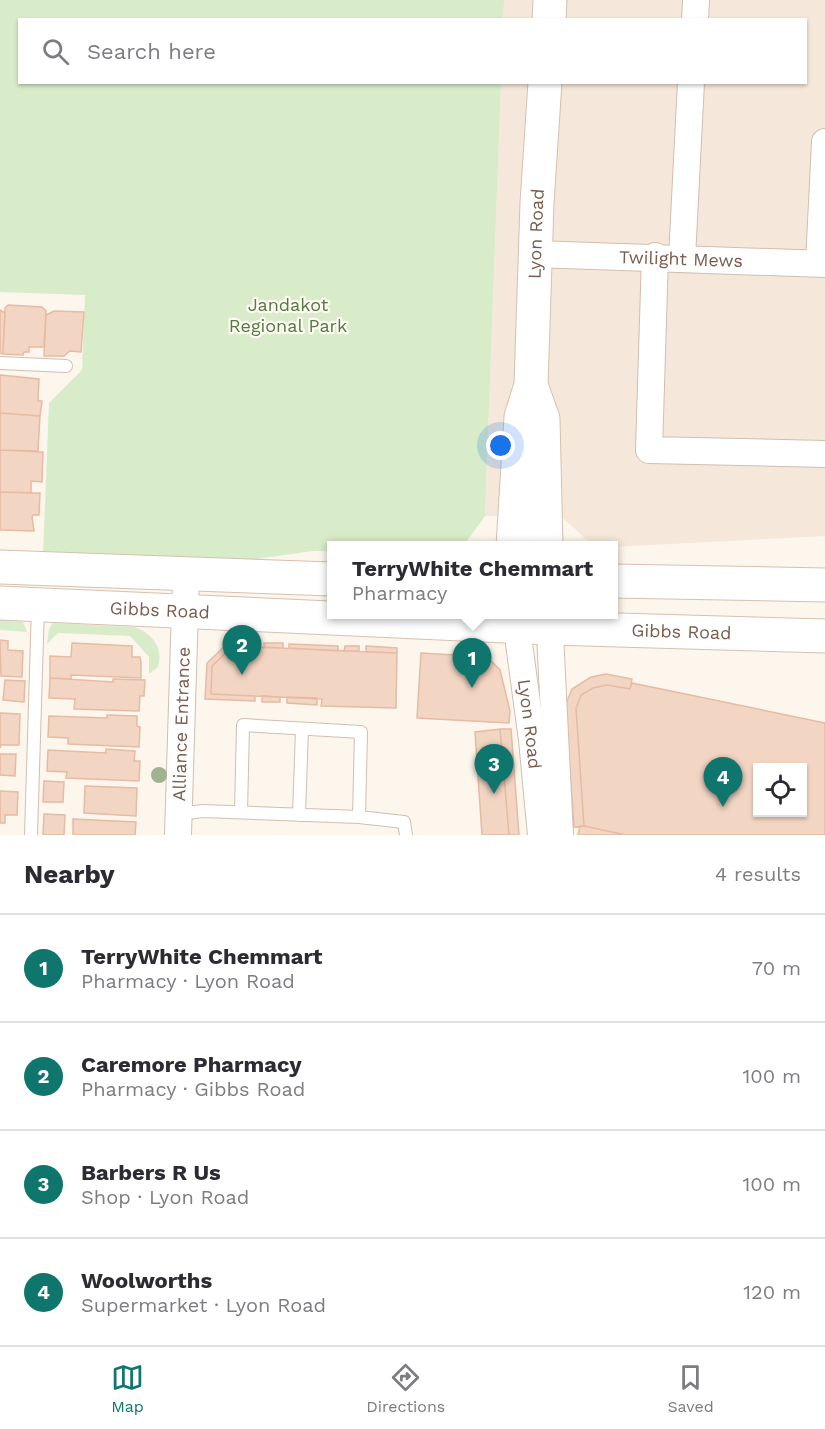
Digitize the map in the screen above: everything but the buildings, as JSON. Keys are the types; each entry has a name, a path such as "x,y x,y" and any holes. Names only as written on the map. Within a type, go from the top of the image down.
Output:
{"main road":[{"path":"549,18 550,0"},
{"name":"Lyon Road","path":"513,541 521,417 531,386 535,244 545,84"},
{"name":"Lyon Road","path":"531,386 543,419 546,541"},
{"name":"Gibbs Road","path":"0,567 186,576 327,579"},
{"path":"618,580 825,585"},
{"name":"Gibbs Road","path":"0,603 185,613 327,616"},
{"name":"Gibbs Road","path":"468,619 825,636"}],"street":[{"path":"695,18 696,0"},
{"path":"682,250 691,84"},
{"path":"822,256 825,142"},
{"name":"Twilight Mews","path":"535,244 822,256"},
{"name":"Twilight Mews","path":"535,244 655,256 682,250"},
{"path":"655,256 649,450 825,454"},
{"name":"Alliance Entrance","path":"178,825 186,576"},
{"name":"Lyon Road","path":"515,620 527,699 541,835"},
{"name":"Lyon Road","path":"550,622 560,835"}],"lane":[{"path":"0,363 66,366"},
{"path":"31,835 38,605"},
{"path":"241,812 243,726 361,732 360,817"},
{"path":"299,815 302,729"},
{"path":"178,825 203,811 360,817 404,822 406,835"}],"shaded area":[{"path":"504,0 825,0 825,536 618,547 618,541 588,541 562,517 485,516 501,84 807,84 807,18 503,18"}],"green space":[{"name":"Jandakot Regional Park","path":"0,0 504,0 503,18 18,18 18,84 501,84 485,516 467,541 327,541 327,551 235,562 43,553 49,403 82,370 85,295 0,292"},
{"path":"0,620 23,622 27,632 0,630"},
{"path":"53,623 135,627 147,633 158,647 158,667 149,674 149,657 130,636 58,633 47,644 49,629"}],"place":[{"name":"Caremore Pharmacy","path":"242,675"},
{"name":"TerryWhite Chemmart","path":"472,688"},
{"name":"Barbers R Us","path":"494,794"},
{"name":"Woolworths","path":"723,807"}]}
